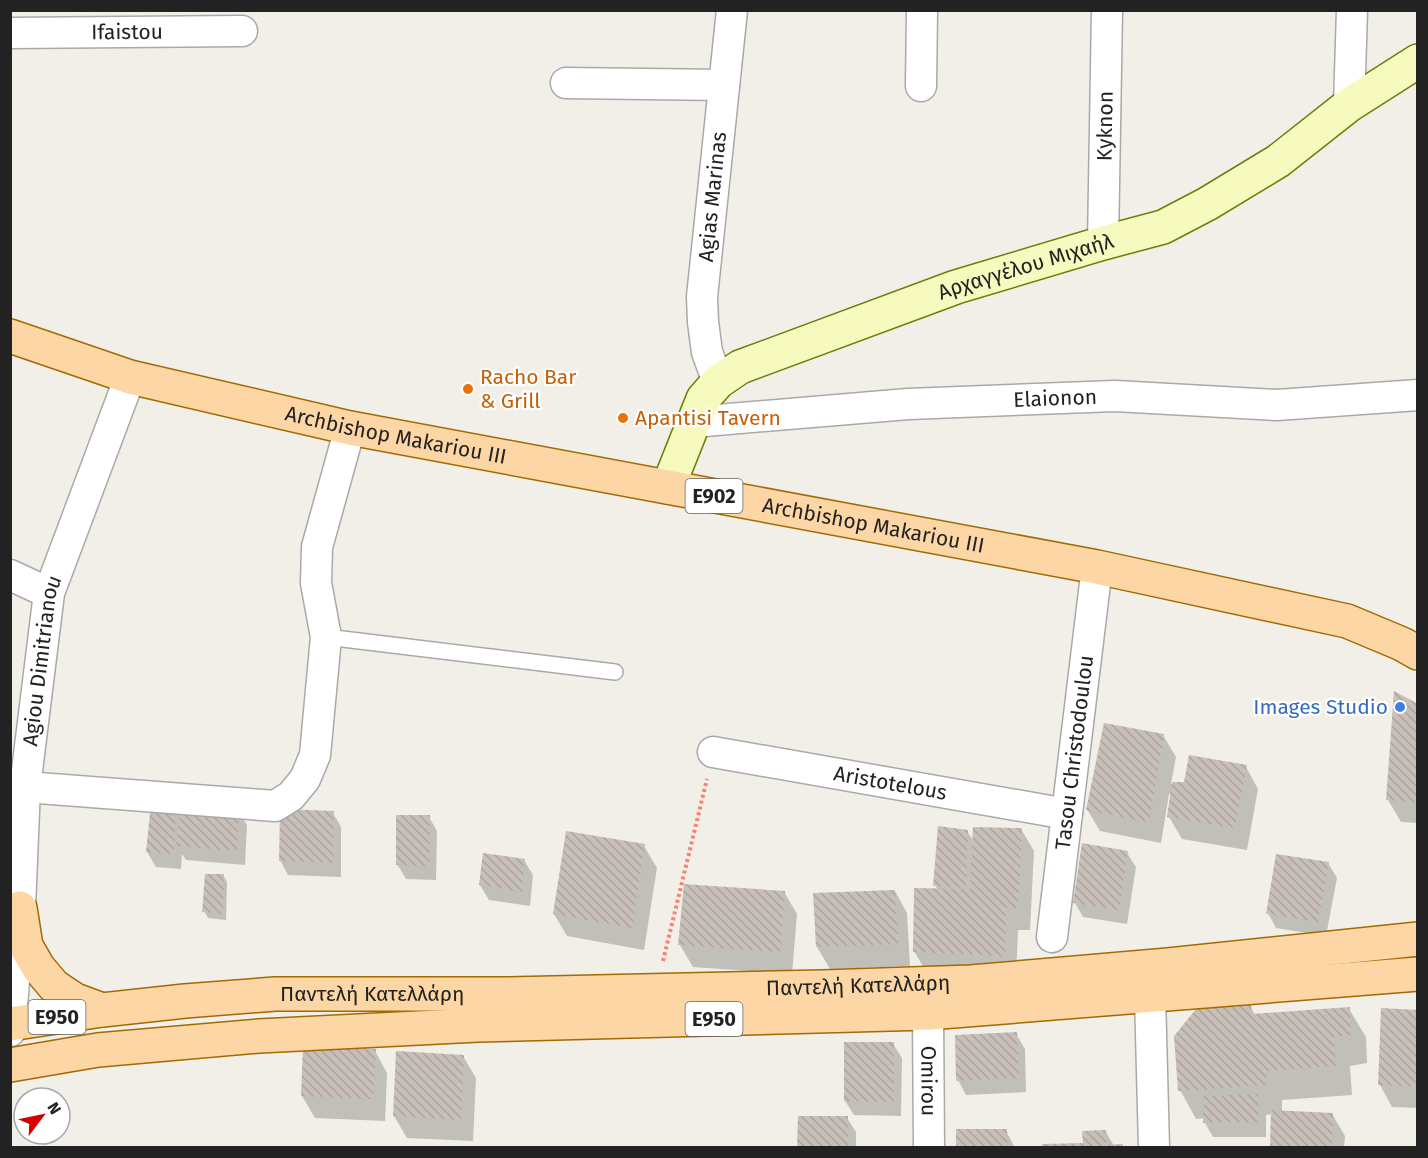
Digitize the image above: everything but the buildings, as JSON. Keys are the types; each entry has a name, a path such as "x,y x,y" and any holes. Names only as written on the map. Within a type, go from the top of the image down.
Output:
{"main road":[{"name":"Archbishop Makariou III","path":"10,336 130,377 350,428 1097,567 1347,621 1418,653"},
{"path":"20,908 26,946 38,968 54,986 75,1000 102,1010"},
{"name":"Παντελή Κατελλάρη","path":"11,1024 102,1010 275,994 508,994 971,982 1168,966 1418,939"},
{"name":"Παντελή Κατελλάρη","path":"10,1065 98,1050 259,1036 478,1025 928,1013 1418,974"}],"street":[{"name":"Agias Marinas","path":"718,382 707,352 702,297 732,10"},
{"path":"921,86 922,10"},
{"name":"Kyknon","path":"1103,243 1107,10"},
{"path":"1349,105 1352,10"},
{"name":"Ifaistou","path":"10,33 242,31"},
{"name":"Αρχαγγέλου Μιχαήλ","path":"668,487 703,399 718,382 741,367 956,287 1163,227 1207,204 1278,161 1349,105 1418,61"},
{"path":"566,83 724,85"},
{"name":"Agiou Dimitrianou","path":"10,1031 20,908 17,833 25,787 49,593 130,377"},
{"name":"Elaionon","path":"693,422 908,404 1115,396 1277,405 1418,395"},
{"path":"25,787 275,806 291,796 304,779 315,755 326,637 316,583 317,548 350,428"},
{"name":"Tasou Christodoulou","path":"1052,937 1097,567"},
{"path":"10,575 49,593"},
{"name":"Aristotelous","path":"713,752 1067,814"},
{"path":"1150,995 1155,1148"},
{"name":"Omirou","path":"928,1013 929,1148"}],"lane":[{"path":"326,637 615,672"}],"path":[{"path":"656,991 713,752"}],"place":[{"name":"Racho Bar & Grill","path":"468,389"},
{"name":"Apantisi Tavern","path":"623,418"},
{"name":"Images Studio","path":"1400,707"}]}
